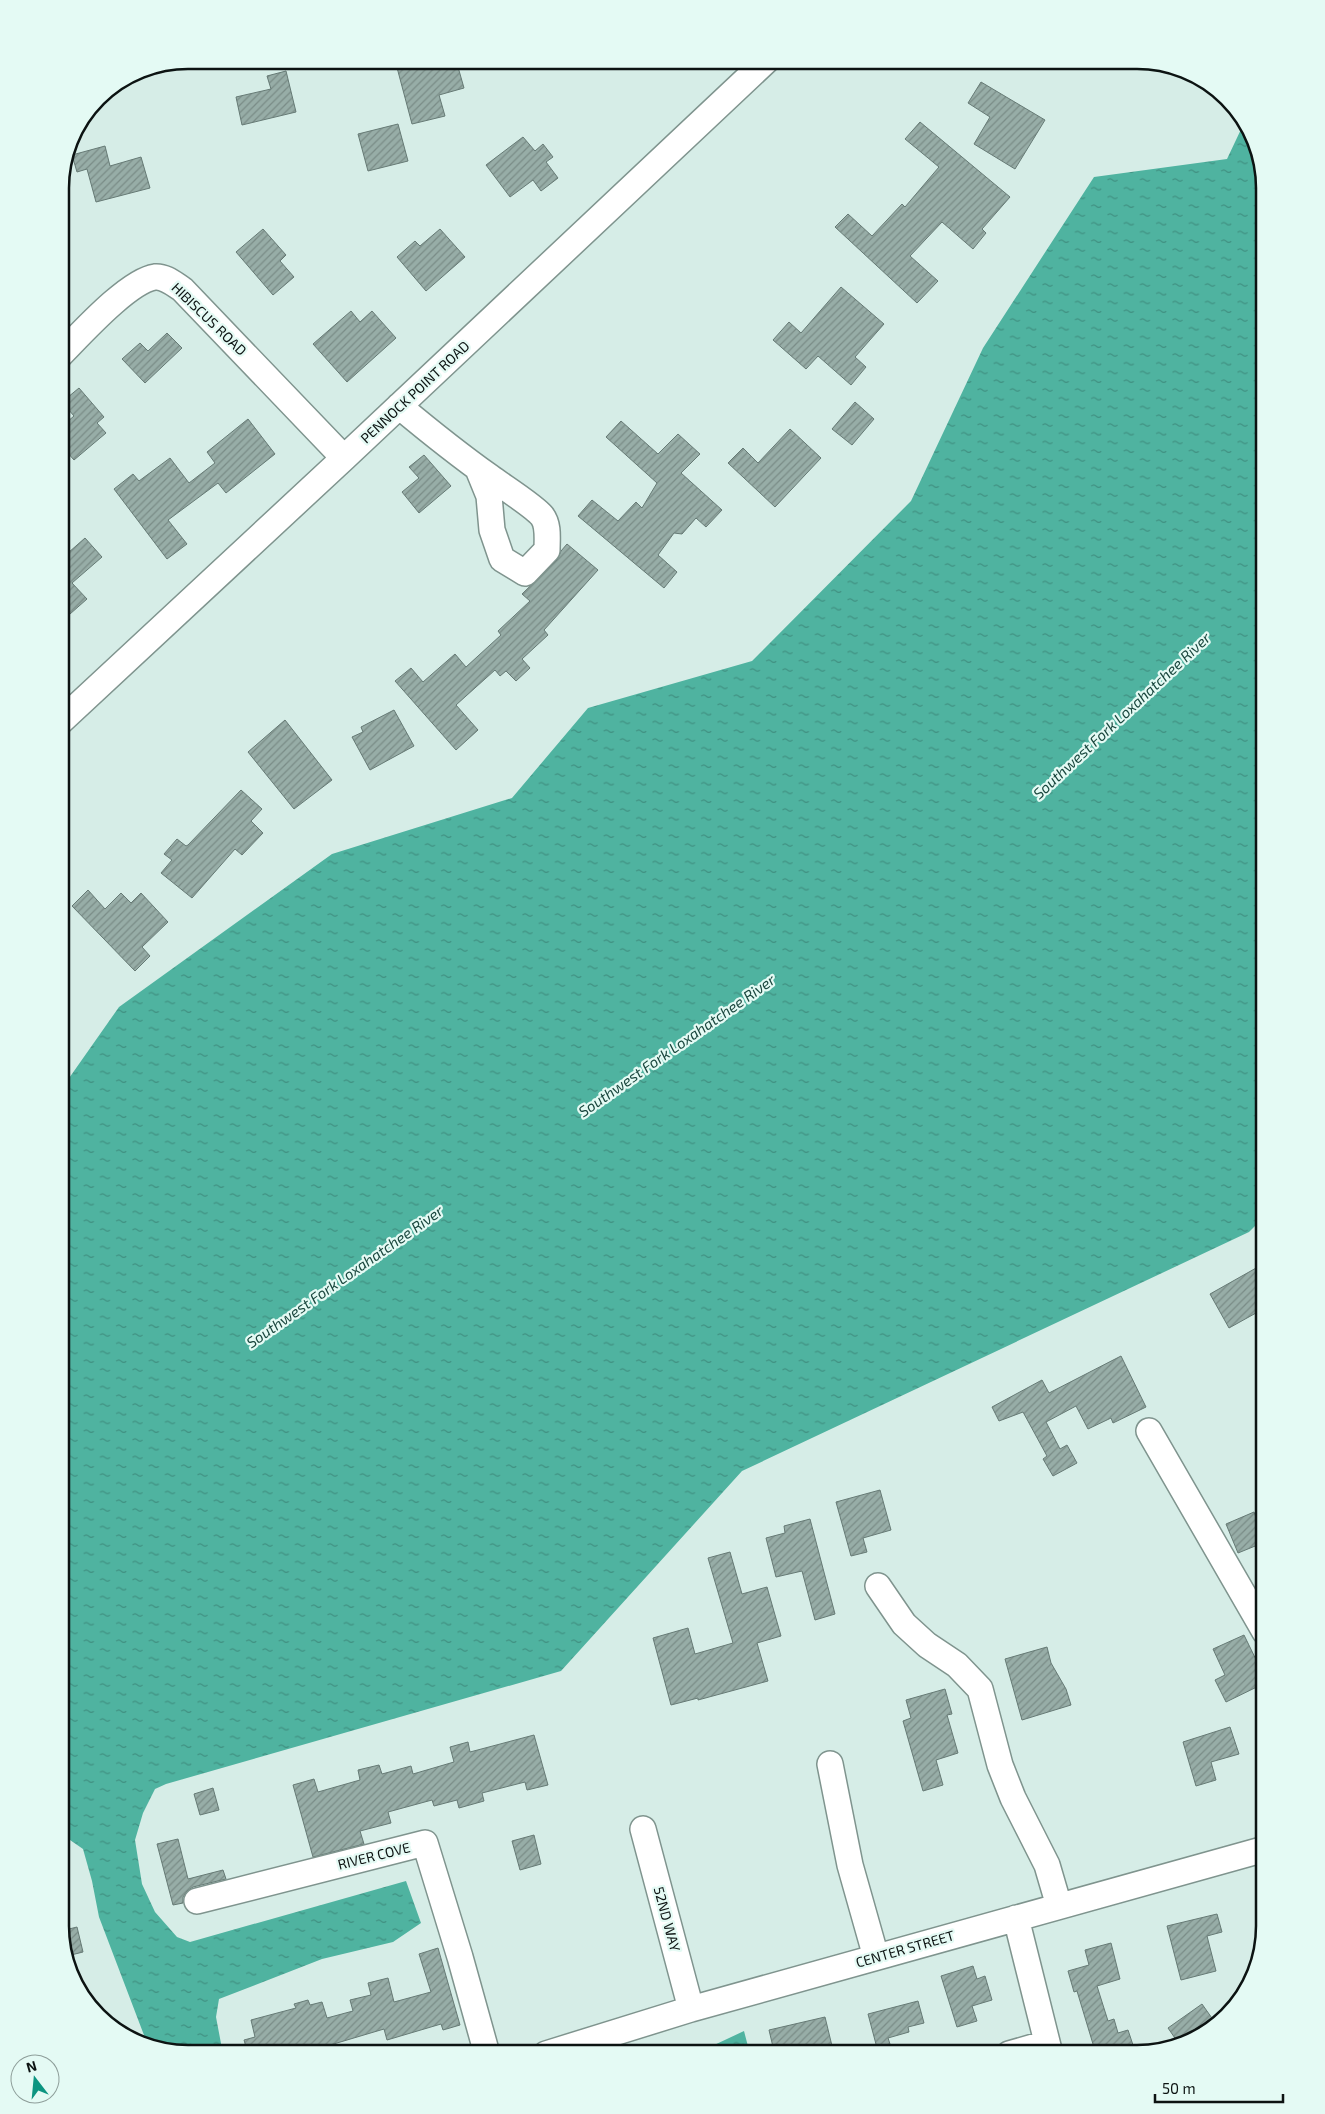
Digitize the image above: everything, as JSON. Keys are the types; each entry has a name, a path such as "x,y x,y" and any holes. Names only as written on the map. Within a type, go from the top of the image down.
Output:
{"street":[{"name":"PENNOCK POINT ROAD","path":"69,714 757,69"},
{"name":"HIBISCUS ROAD","path":"69,346 120,296 138,284 155,277 168,280 182,289 344,458"},
{"path":"399,406 478,469"},
{"path":"1149,1431 1256,1616"},
{"path":"878,1586 904,1624 927,1645 957,1665 980,1689 1000,1765 1013,1798 1047,1865 1058,1906"},
{"path":"830,1764 850,1866 876,1957"},
{"name":"52ND WAY","path":"643,1829 691,2009"},
{"name":"RIVER COVE","path":"197,1901 425,1843 485,2045"},
{"name":"CENTER STREET","path":"575,2045 691,2009 1256,1851"},
{"path":"1016,1918 1048,2045"}],"water":[{"name":"Southwest Fork Loxahatchee River","path":"1241,130 1250,149 1256,188 1256,1225 1249,1232 742,1471 561,1671 166,1784 155,1789 143,1813 135,1840 142,1884 155,1912 177,1937 190,1942 406,1881 421,1923 393,1942 322,1959 219,1999 216,2017 221,2045 180,2045 164,2043 145,2037 99,1917 83,1849 69,1839 69,1078 119,1007 332,854 512,798 588,708 752,661 911,501 983,348 1094,177 1227,159"},
{"path":"744,2031 748,2045 714,2045"}],"building":[{"path":"397,69 459,69 464,88 439,95 445,116 412,124"},
{"path":"286,71 296,112 242,125 236,97 271,89 267,76"},
{"path":"981,82 1045,120 1015,169 974,144 990,117 968,103"},
{"path":"920,122 1010,197 982,229 986,233 973,249 942,222 910,256 938,281 917,303 835,227 848,214 872,236 902,204 905,207 939,167 905,139"},
{"path":"398,124 408,161 368,171 358,134"},
{"path":"523,137 535,151 543,144 553,157 546,162 558,178 541,191 533,180 510,197 486,165"},
{"path":"105,146 110,166 141,157 150,188 96,202 87,169 77,172 73,158 74,154"},
{"path":"263,229 286,255 280,261 294,277 273,295 236,252"},
{"path":"440,229 465,257 426,291 397,257 415,241 420,246"},
{"path":"841,287 884,324 855,357 866,367 851,385 818,356 806,369 773,340 789,322 801,333"},
{"path":"351,311 360,322 372,311 396,338 347,382 313,344"},
{"path":"167,333 182,348 145,383 122,359 140,343 148,351"},
{"path":"79,388 104,417 97,423 106,433 74,460 69,454 69,420 74,416 69,410 69,396"},
{"path":"855,402 874,419 852,445 832,429"},
{"path":"248,419 275,454 226,493 218,483 168,520 187,544 167,559 114,489 133,474 139,481 170,458 189,483 215,463 207,452"},
{"path":"621,421 658,454 678,434 700,454 681,473 722,510 706,527 696,518 682,534 674,533 658,555 677,572 664,588 578,516 592,500 618,521 636,502 642,508 657,483 606,437"},
{"path":"790,429 821,458 775,507 728,463 743,448 758,463"},
{"path":"424,455 451,486 419,513 402,492 419,478 409,467"},
{"path":"85,538 102,557 72,583 87,599 70,614 69,613 69,552"},
{"path":"567,544 598,570 544,630 548,635 522,659 530,668 516,681 506,671 500,676 495,670 456,705 478,730 456,750 395,681 411,668 423,682 455,654 466,667 501,635 498,631 530,601 522,594 557,560"},
{"path":"394,710 414,746 370,770 352,737 363,732 361,727"},
{"path":"285,720 332,780 294,809 248,752"},
{"path":"241,790 262,809 251,821 263,833 242,855 235,849 192,898 161,873 172,860 164,854 177,839 186,846 188,845"},
{"path":"88,890 105,909 121,893 131,903 141,893 168,922 142,947 150,956 135,971 72,906"},
{"path":"1256,1268 1256,1313 1229,1328 1210,1294"},
{"path":"1121,1356 1146,1407 1113,1423 1111,1418 1088,1429 1076,1406 1046,1422 1060,1449 1067,1445 1077,1463 1053,1476 1043,1459 1047,1456 1023,1412 999,1421 992,1407 1042,1380 1049,1393"},
{"path":"880,1490 891,1530 863,1538 867,1552 851,1556 836,1502"},
{"path":"1254,1512 1256,1517 1256,1546 1238,1553 1226,1524"},
{"path":"810,1519 835,1614 815,1620 802,1571 776,1577 766,1538 785,1533 784,1526"},
{"path":"730,1552 742,1594 767,1587 781,1636 757,1643 768,1681 698,1700 698,1698 671,1705 653,1638 688,1628 695,1654 733,1643 708,1558"},
{"path":"1244,1635 1256,1660 1256,1687 1226,1702 1215,1680 1225,1675 1213,1649"},
{"path":"1047,1647 1051,1663 1066,1689 1071,1705 1022,1720 1005,1659"},
{"path":"945,1689 952,1714 947,1715 958,1753 936,1760 943,1785 923,1791 903,1721 911,1718 906,1700"},
{"path":"1230,1727 1239,1754 1211,1762 1216,1780 1196,1786 1183,1742"},
{"path":"534,1735 548,1785 527,1790 525,1782 482,1793 484,1801 459,1808 457,1800 434,1806 432,1800 388,1812 391,1823 360,1831 364,1844 313,1857 293,1785 314,1779 318,1792 360,1780 358,1770 379,1765 382,1774 411,1766 413,1774 454,1762 450,1747 468,1742 470,1752"},
{"path":"213,1788 219,1810 200,1815 194,1794"},
{"path":"534,1835 541,1864 520,1870 512,1841"},
{"path":"178,1839 188,1879 223,1870 226,1879 193,1887 183,1897 183,1903 173,1905 157,1844"},
{"path":"1217,1914 1222,1932 1207,1936 1216,1971 1181,1980 1167,1926"},
{"path":"77,1927 83,1952 72,1955 69,1929"},
{"path":"1111,1943 1120,1979 1097,1986 1108,2021 1114,2019 1118,2033 1128,2030 1133,2045 1093,2045 1077,1991 1074,1992 1068,1971 1089,1965 1085,1950"},
{"path":"438,1948 460,2025 443,2030 441,2024 387,2040 384,2029 330,2045 245,2045 244,2040 255,2037 251,2020 296,2008 294,2004 308,2000 310,2005 322,2002 327,2018 353,2011 350,2000 371,1995 368,1983 388,1978 394,2002 431,1992 419,1954"},
{"path":"973,1966 977,1979 985,1976 992,2000 972,2006 977,2021 957,2027 941,1976"},
{"path":"918,2001 924,2023 908,2027 909,2032 888,2038 890,2044 876,2045 868,2014"},
{"path":"1202,2004 1212,2019 1190,2033 1176,2039 1168,2028"},
{"path":"825,2017 832,2045 773,2045 769,2030"}]}
